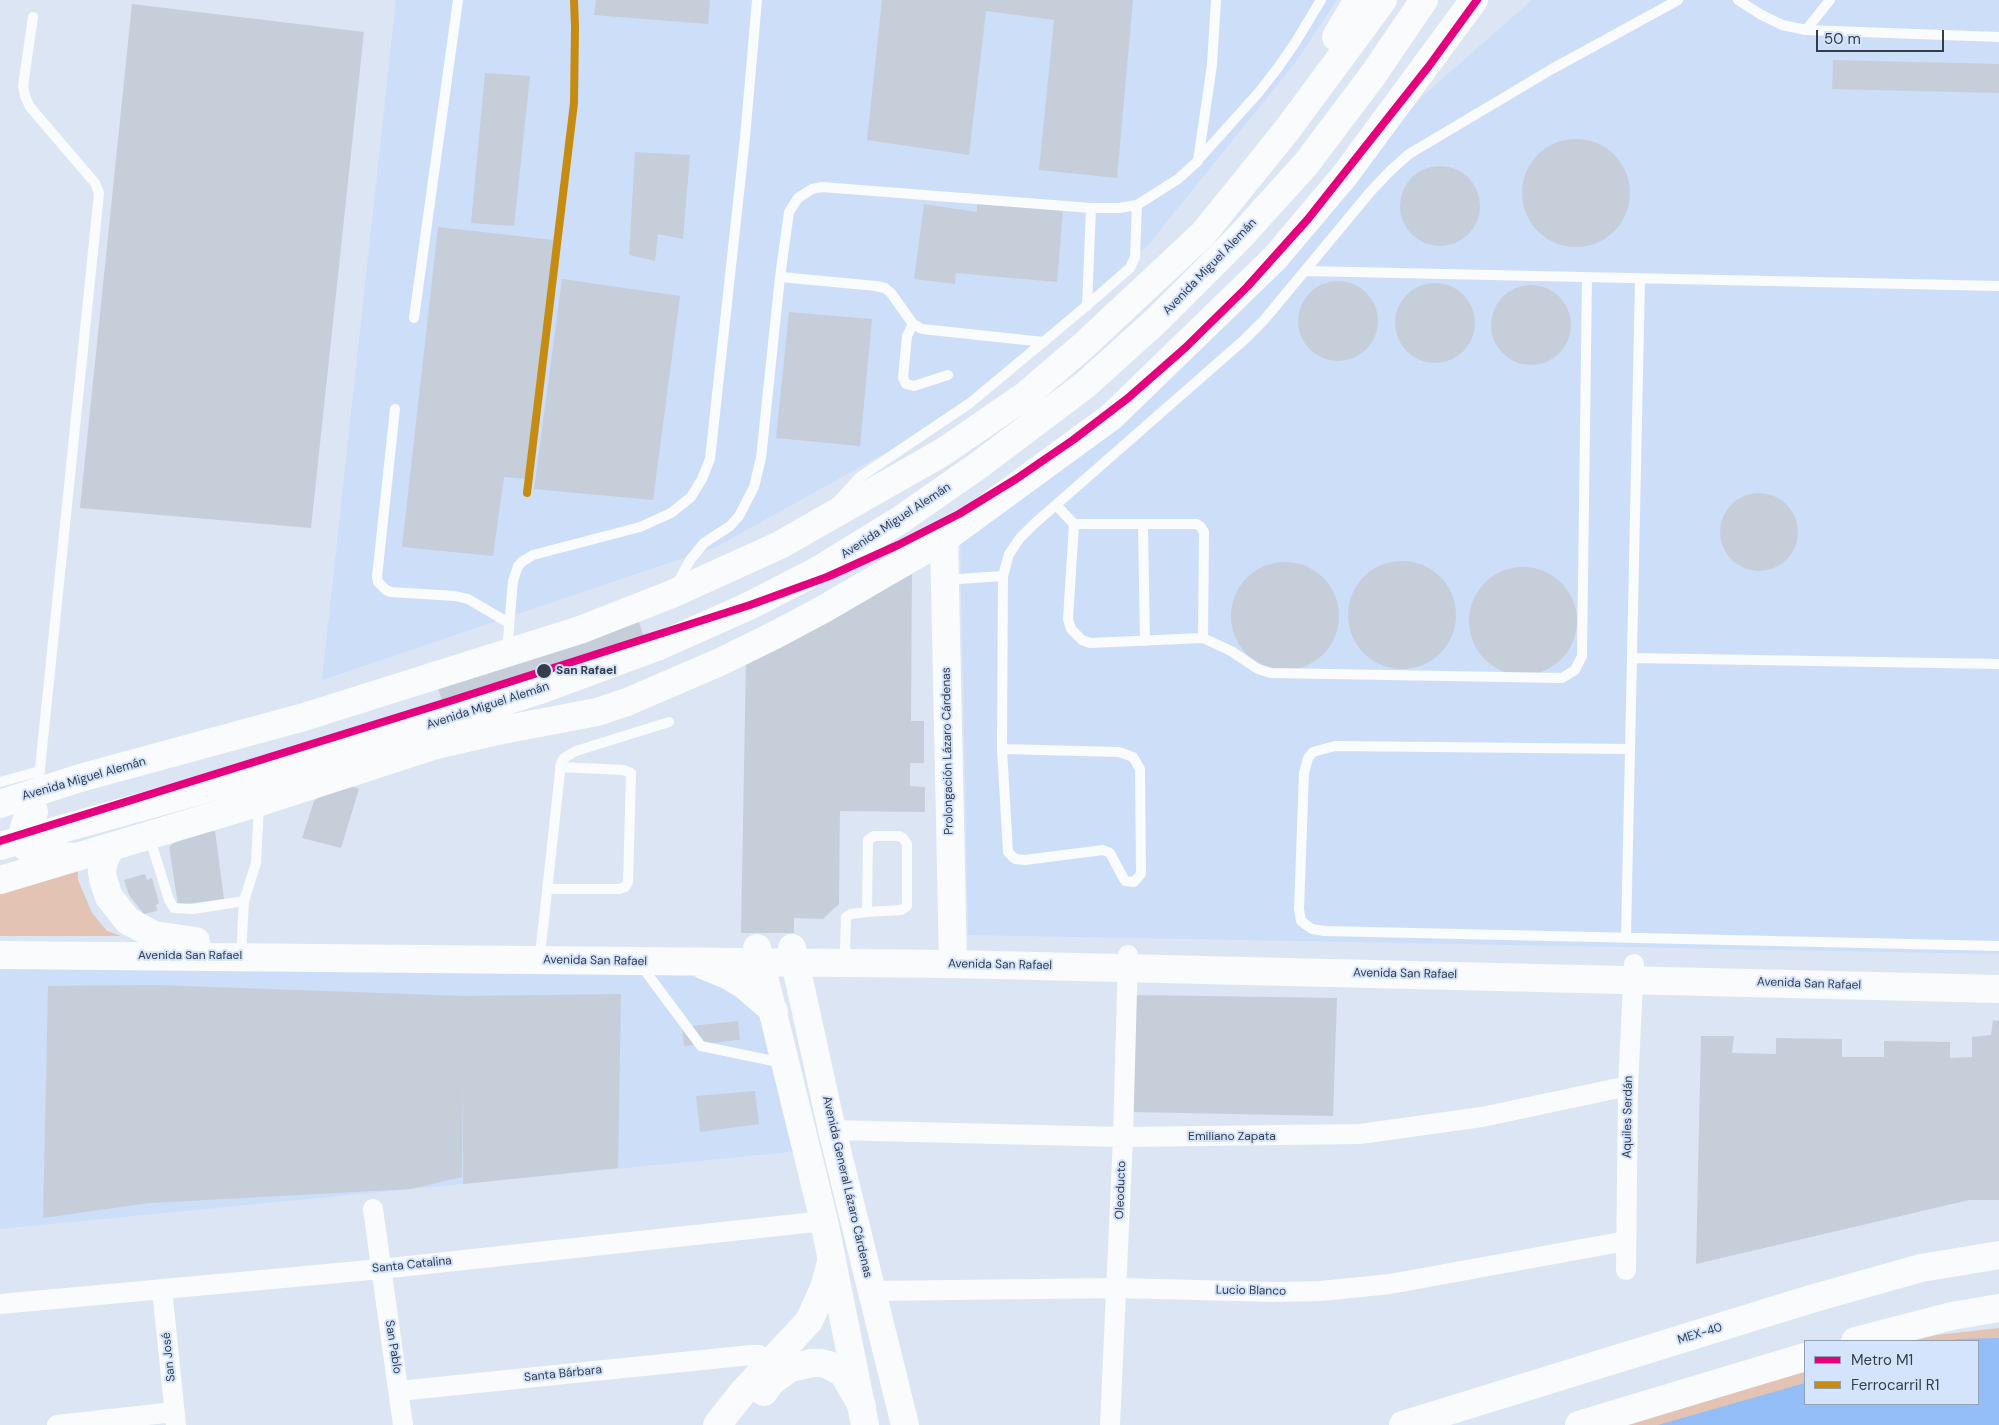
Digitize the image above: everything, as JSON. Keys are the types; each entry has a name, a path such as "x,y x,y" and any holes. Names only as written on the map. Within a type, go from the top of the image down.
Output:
{"main road":[{"path":"1287,130 1309,81 1358,0"},
{"path":"0,822 37,792 248,743 274,733 304,717 580,630 672,594 780,545 943,452 1033,389 1082,347 1203,234 1287,130 1383,0"},
{"name":"Avenida Miguel Alemán","path":"0,846 400,735 537,691 659,646 749,606 817,571 900,520 979,466 1085,385 1156,322 1239,238 1306,164 1373,75 1424,0"},
{"path":"436,745 597,712 627,702 720,662 775,635 944,539 1111,417 1275,258 1344,175 1474,0"},
{"name":"Prolongación Lázaro Cárdenas","path":"944,539 953,958"},
{"path":"436,745 537,691"},
{"name":"Avenida Miguel Alemán","path":"0,880 260,802 436,745"},
{"path":"37,792 24,828 27,848 43,855 78,858"},
{"name":"Avenida Miguel Alemán","path":"0,804 37,792"},
{"name":"Avenida San Rafael","path":"111,847 104,861 102,871 109,897 128,921 154,935 162,937 241,949 637,961 695,962 759,955"},
{"name":"Avenida San Rafael","path":"0,954 541,946 759,955 1634,972 1999,974"},
{"path":"759,955 774,1010 824,1221 863,1415"},
{"name":"Avenida General Lázaro Cárdenas","path":"794,955 832,1130 905,1425"},
{"path":"804,999 847,956"},
{"path":"695,962 727,975 744,985 774,1010"},
{"name":"Avenida San Rafael","path":"1634,972 1999,989"},
{"name":"MEX-40","path":"1403,1425 1811,1299 1921,1268 1999,1255"},
{"path":"739,1425 770,1371 809,1321 824,1288 832,1259"},
{"path":"1859,1340 1952,1316 1999,1308"},
{"path":"1579,1425 1804,1357"},
{"path":"717,1425 743,1392 770,1371 781,1373 796,1366 812,1363 829,1365 843,1373 863,1415"}],"street":[{"name":"Oleoducto","path":"1110,1425 1123,1137 1128,961"},
{"name":"Aquiles Serdán","path":"1626,1270 1628,1086 1634,972"},
{"name":"Emiliano Zapata","path":"832,1130 1123,1137 1360,1134 1482,1116 1628,1086"},
{"name":"San Pablo","path":"373,1210 403,1425"},
{"name":"Santa Catalina","path":"0,1304 381,1269 824,1221"},
{"name":"Lucio Blanco","path":"871,1291 1117,1288 1276,1292 1353,1289 1626,1241"},
{"name":"San José","path":"162,1288 175,1419"},
{"name":"Santa Bárbara","path":"399,1391 759,1355 770,1371"},
{"path":"726,1357 739,1369 744,1384 743,1392"},
{"path":"57,1425 175,1419"}],"lane":[{"path":"414,318 458,0"},
{"path":"507,653 515,573 523,561 533,555 640,527 671,513 692,497 710,459 745,138 756,0"},
{"path":"1198,160 1212,65 1216,0"},
{"path":"672,594 690,560 704,542 736,520 743,511 754,487 761,458 780,277 789,212 792,204 798,198 812,189 822,187 1090,208 1119,208 1137,205 1178,180 1198,160 1277,69 1296,43 1321,0"},
{"path":"1002,750 1119,752 1133,757 1140,769 1141,874 1134,882 1126,881 1110,853 1103,850 1025,860 1014,859 1008,852 1002,750 1004,576 1009,554 1020,538 1056,505 1225,359 1264,320 1371,191 1410,154 1552,69 1678,0"},
{"path":"1738,0 1782,25 1806,30 1999,36"},
{"path":"1806,30 1830,0"},
{"path":"0,782 37,792 99,193 95,183 30,107 25,96 23,86 32,17"},
{"path":"823,521 844,493 860,477 956,414 1087,306 1133,264 1135,257 1137,205"},
{"path":"1087,306 1090,208"},
{"path":"1305,271 1640,280 1999,286"},
{"path":"780,277 885,288 891,293 913,324 927,330 1044,342"},
{"path":"1074,524 1068,619 1071,629 1082,640 1090,643 1203,638 1230,650 1258,669 1271,673 1562,678 1575,670 1582,656 1587,278"},
{"path":"1626,937 1640,280"},
{"path":"913,324 907,336 903,378 906,384 914,386 948,375"},
{"path":"395,409 378,582 381,587 391,592 455,596 468,599 509,623"},
{"path":"1056,505 1074,524 1197,524 1201,527 1204,532 1203,638"},
{"path":"1143,524 1145,641"},
{"path":"944,580 1004,576"},
{"path":"1632,658 1999,664"},
{"path":"541,946 560,767 564,758 576,752 669,722"},
{"path":"1630,749 1335,746 1314,752 1308,758 1304,773 1299,909 1301,921 1306,926 1318,930 1999,946"},
{"path":"547,889 619,889 625,887 628,882 631,773 623,770 560,767"},
{"path":"241,949 244,901 256,863 260,802"},
{"path":"148,835 169,900 174,908 192,909 244,901"},
{"path":"847,956 846,917 851,914 901,910 907,906 907,844 900,836 874,836 868,840 867,912"},
{"path":"637,961 701,1046 786,1064"}],"shaded area":[{"path":"396,0 1337,0 1295,63 1149,244 952,416 716,547 322,680"},
{"path":"1532,0 1999,0 1999,954 968,935 960,536 1144,405 1424,95"},
{"path":"78,866 78,880 92,913 107,931 121,936 0,936 0,890"},
{"path":"0,963 774,975 821,1149 0,1229"},
{"path":"1999,1328 1999,1425 1629,1425 1804,1370 1804,1405 1979,1405 1979,1340 1916,1340 1937,1335"}],"water":[{"path":"1999,1338 1999,1425 1658,1425 1804,1383 1804,1405 1979,1405 1979,1340 1954,1340"}],"building":[{"path":"596,0 710,0 708,24 594,15"},
{"path":"882,0 1133,0 1117,178 1039,170 1054,20 986,11 969,155 867,140"},
{"path":"132,4 364,32 311,528 80,508"},
{"path":"1833,60 1999,64 1999,93 1832,89"},
{"path":"485,73 530,76 514,226 471,223"},
{"path":"1576,139 1597,143 1614,155 1626,172 1630,193 1626,214 1614,231 1597,243 1576,247 1555,243 1538,231 1526,214 1522,193 1526,172 1538,155 1555,143"},
{"path":"635,152 690,155 683,239 658,234 655,261 629,255"},
{"path":"1440,166 1455,169 1468,178 1477,191 1480,206 1477,221 1468,234 1455,243 1440,246 1425,243 1412,234 1403,221 1400,206 1403,191 1412,178 1425,169"},
{"path":"977,201 1063,210 1057,282 956,273 955,284 914,279 924,204 977,212"},
{"path":"438,227 554,240 526,479 504,477 493,556 402,547"},
{"path":"562,279 680,296 653,500 534,489"},
{"path":"1338,281 1353,284 1366,293 1375,306 1378,321 1375,336 1366,349 1353,358 1338,361 1323,358 1310,349 1301,336 1298,321 1301,306 1310,293 1323,284"},
{"path":"1435,283 1450,286 1463,295 1472,308 1475,323 1472,338 1463,351 1450,360 1435,363 1420,360 1407,351 1398,338 1395,323 1398,308 1407,295 1420,286"},
{"path":"1531,285 1546,288 1559,297 1568,310 1571,325 1568,340 1559,353 1546,362 1531,365 1516,362 1503,353 1494,340 1491,325 1494,310 1503,297 1516,288"},
{"path":"789,312 872,319 860,446 776,438"},
{"path":"1751,493 1767,493 1781,499 1792,510 1798,524 1798,540 1792,554 1781,565 1767,571 1751,571 1737,565 1726,554 1720,540 1720,524 1726,510 1737,499"},
{"path":"1402,561 1423,565 1440,577 1452,594 1456,615 1452,636 1440,653 1423,665 1402,669 1381,665 1364,653 1352,636 1348,615 1352,594 1364,577 1381,565"},
{"path":"1285,562 1306,566 1323,578 1335,595 1339,616 1335,637 1323,654 1306,666 1285,670 1264,666 1247,654 1235,637 1231,616 1235,595 1247,578 1264,566"},
{"path":"1523,567 1544,571 1561,583 1573,600 1577,621 1573,642 1561,659 1544,671 1523,675 1502,671 1485,659 1473,642 1469,621 1473,600 1485,583 1502,571"},
{"path":"912,574 911,721 924,721 924,763 910,763 910,786 925,787 925,812 840,811 839,904 823,919 794,918 794,933 741,933 746,658"},
{"path":"634,606 651,660 449,723 432,669"},
{"path":"348,785 359,789 341,848 302,838 314,801 325,792"},
{"path":"215,831 224,899 178,905 169,847 185,834"},
{"path":"145,874 147,880 152,878 159,903 156,905 157,911 144,914 129,895 124,880"},
{"path":"156,985 464,996 621,994 618,1168 463,1184 463,1076 462,1177 411,1189 149,1203 43,1218 48,986"},
{"path":"1136,995 1337,998 1333,1116 1133,1112"},
{"path":"1993,1020 1999,1021 1999,1200 1969,1200 1696,1264 1701,1036 1734,1036 1732,1053 1776,1054 1776,1038 1842,1039 1842,1057 1884,1057 1884,1041 1950,1042 1950,1058 1972,1057 1972,1037 1991,1035"},
{"path":"738,1021 740,1040 684,1046 682,1027"},
{"path":"755,1091 759,1124 700,1132 696,1096"}],"metro line":[{"name":"M1","path":"0,841 447,702 750,605 827,577 898,545 959,514 1016,479 1073,440 1128,398 1185,348 1247,287 1308,219 1429,66 1477,0"}],"rail line":[{"name":"R1","path":"527,493 574,103 574,0"}],"place":[{"name":"San Rafael","path":"544,671"}]}
